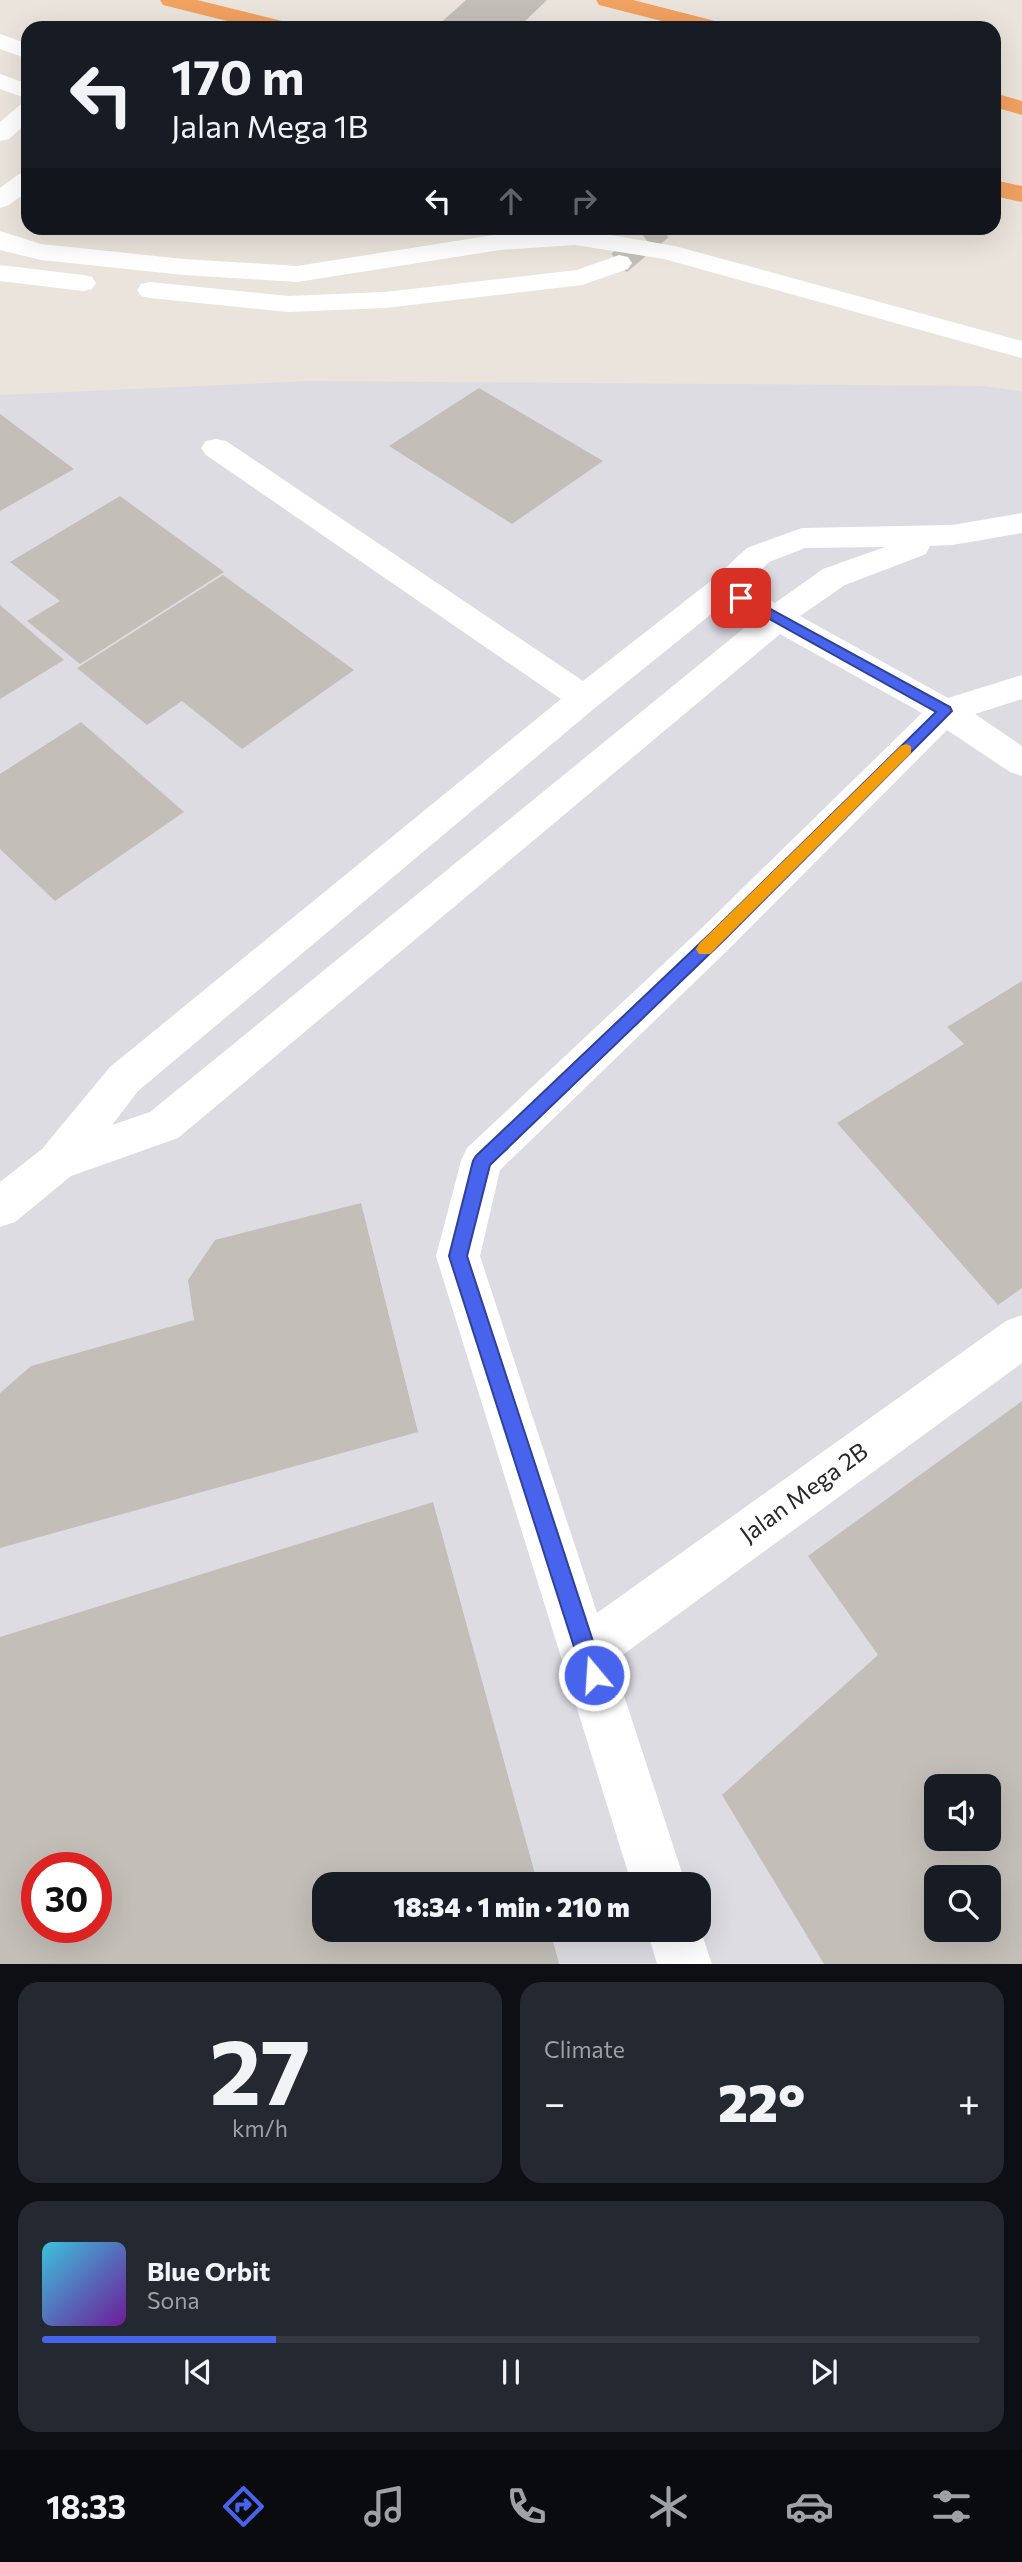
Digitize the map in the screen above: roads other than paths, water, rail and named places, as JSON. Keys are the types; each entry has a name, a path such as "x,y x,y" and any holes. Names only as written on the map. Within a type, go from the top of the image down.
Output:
{"highway":[{"path":"171,0 254,21"},
{"path":"607,0 688,21"},
{"path":"1001,102 1022,107"},
{"path":"1001,190 1022,194"}],"street":[{"path":"0,41 21,49"},
{"path":"0,81 21,89"},
{"path":"0,200 21,184"},
{"path":"0,239 10,245 41,252 184,267 297,274 500,242 575,237 666,252 1022,350"},
{"path":"131,288 288,304 385,300 582,277 619,263"},
{"path":"0,273 104,285"},
{"path":"216,448 584,698"},
{"path":"57,1162 164,1125 777,617 834,577 880,558 952,535 1022,523"},
{"path":"0,1208 57,1162 124,1079 584,698 723,588 758,555 802,538 952,535"},
{"path":"723,588 945,711 1022,763"},
{"path":"655,1872 458,1256 482,1161 719,935 945,711 1022,687"},
{"name":"Jalan Mega 2B","path":"586,1651 1022,1336"},
{"path":"678,1942 685,1964"}],"tunnel":[{"path":"619,263 653,235"}]}
